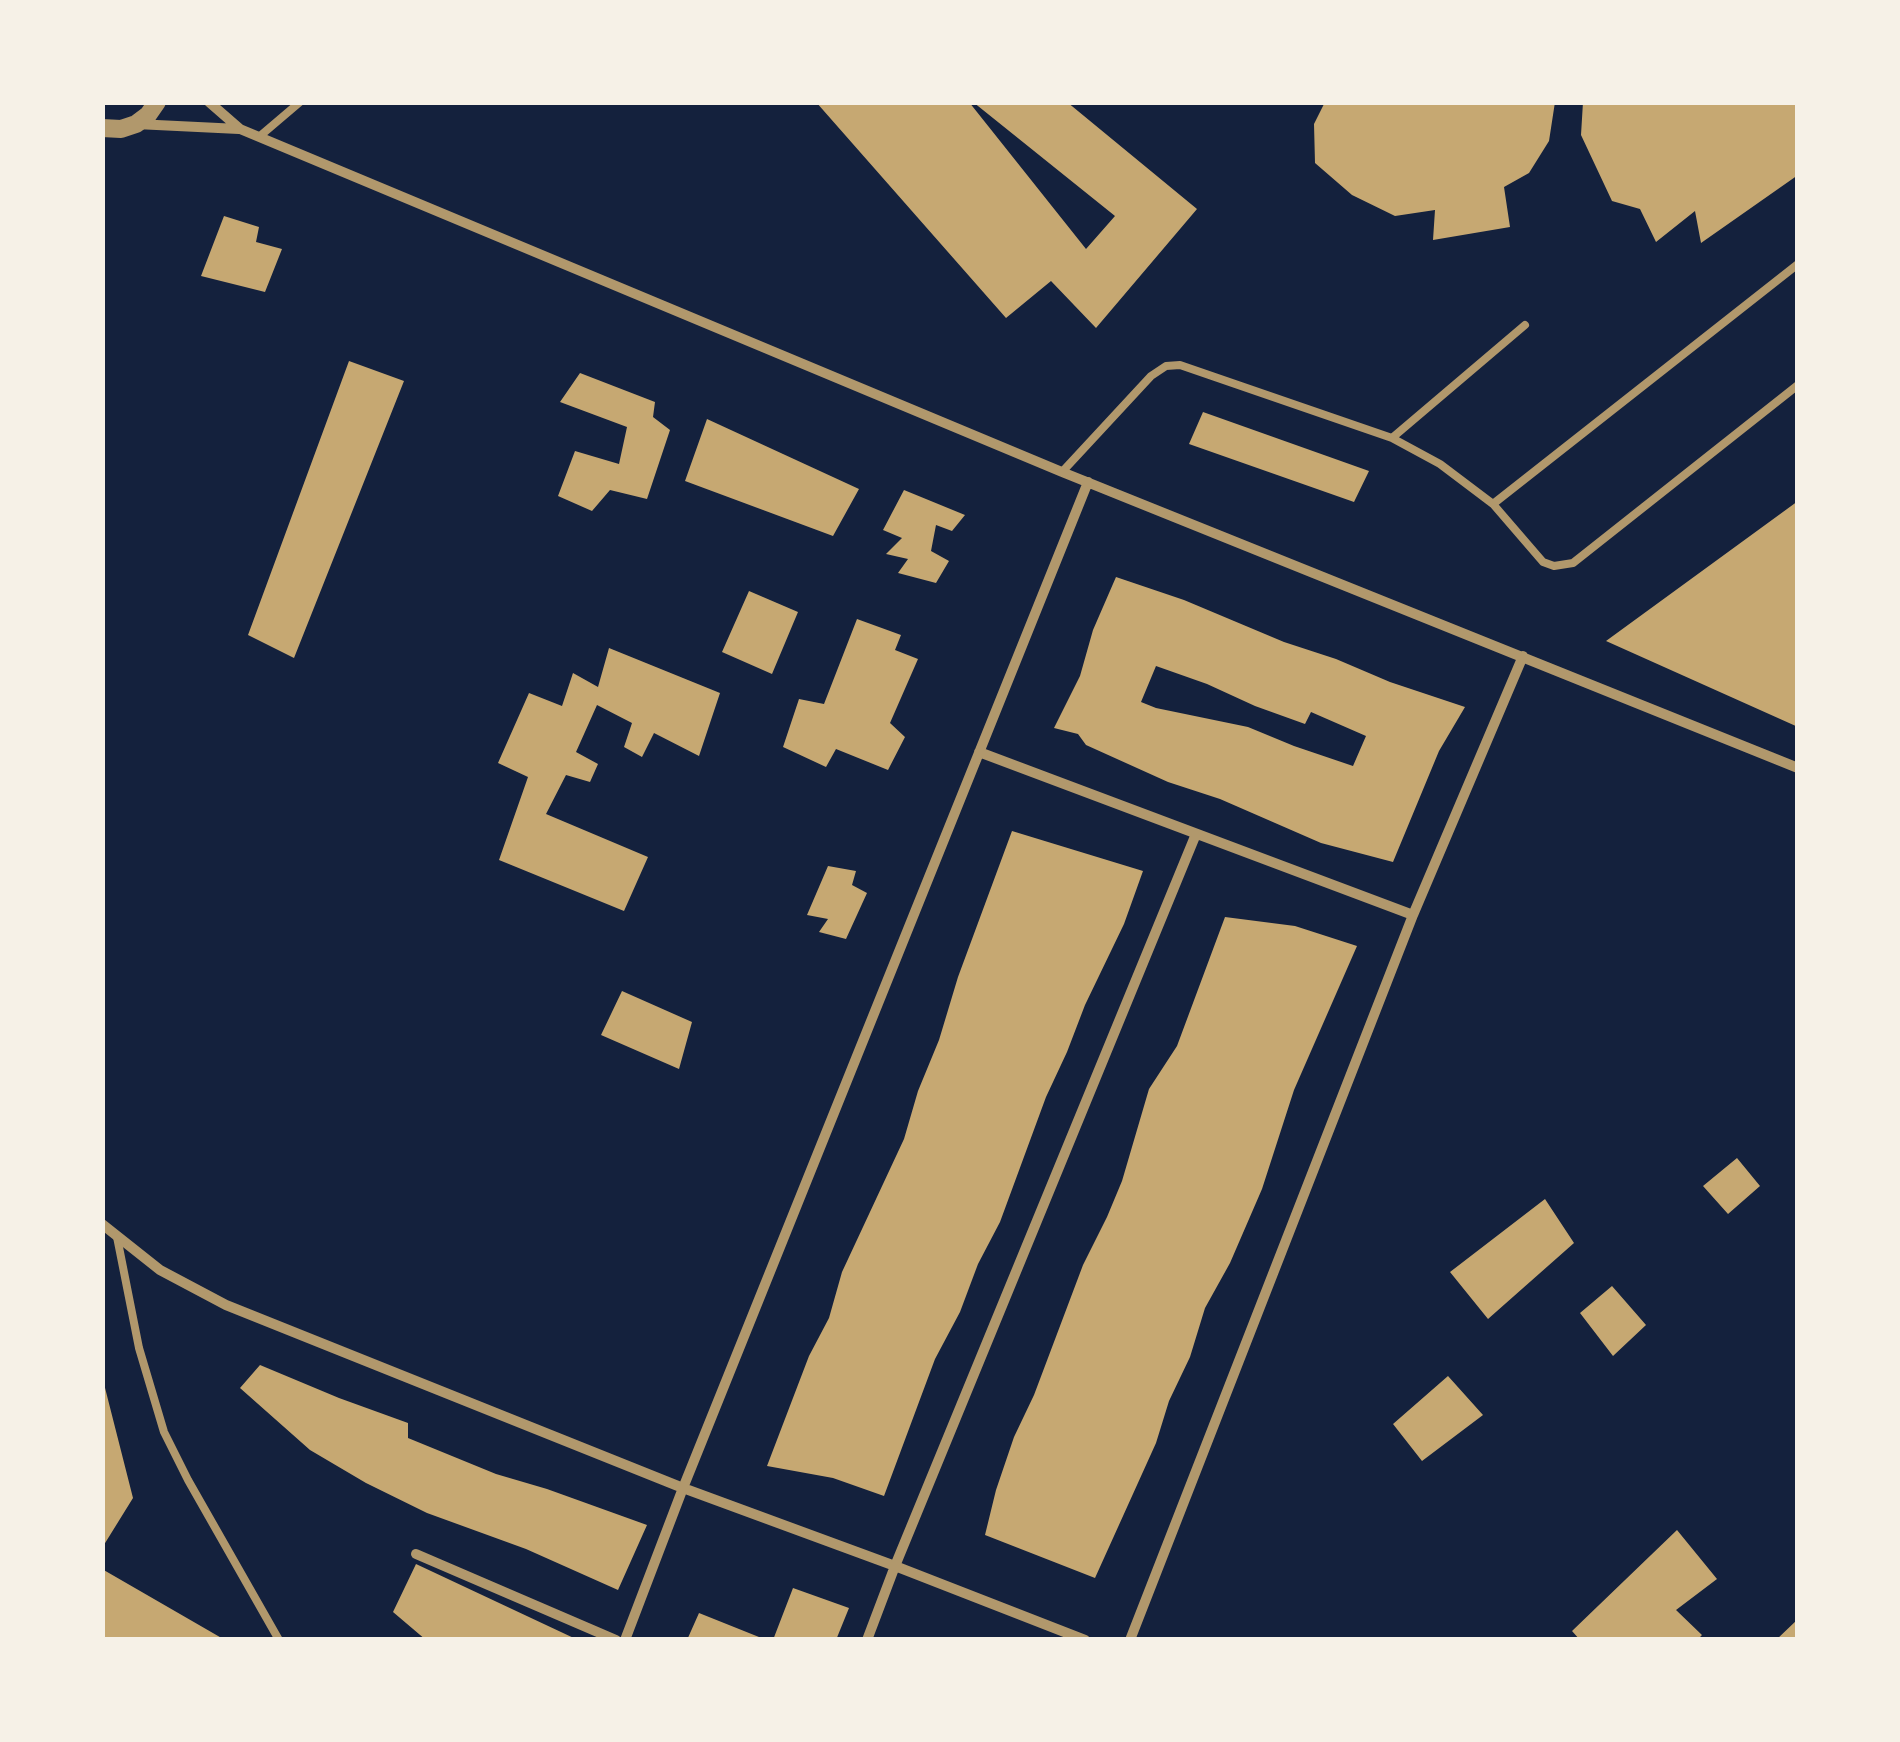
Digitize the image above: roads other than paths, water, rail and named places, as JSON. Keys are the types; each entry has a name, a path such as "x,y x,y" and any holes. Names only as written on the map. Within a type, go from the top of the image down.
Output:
{"street":[{"path":"103,129 136,124 157,102"},
{"path":"209,102 240,129"},
{"path":"136,124 240,129 260,136 1062,472 1798,768"},
{"path":"625,1640 1088,482"},
{"path":"1130,1640 1414,915 1524,656"},
{"path":"978,752 1414,915"},
{"path":"867,1640 1196,834"},
{"path":"102,1224 160,1270 226,1305 684,1488 1085,1640"},
{"path":"416,1554 616,1640"}],"lane":[{"path":"260,136 300,102"},
{"path":"1493,504 1798,264"},
{"path":"1392,438 1524,324"},
{"path":"1062,472 1152,376 1166,366 1180,365 1392,438 1440,464 1493,504 1542,562 1554,566 1572,563 1798,386"},
{"path":"117,1236 140,1348 164,1432 279,1640"}]}
